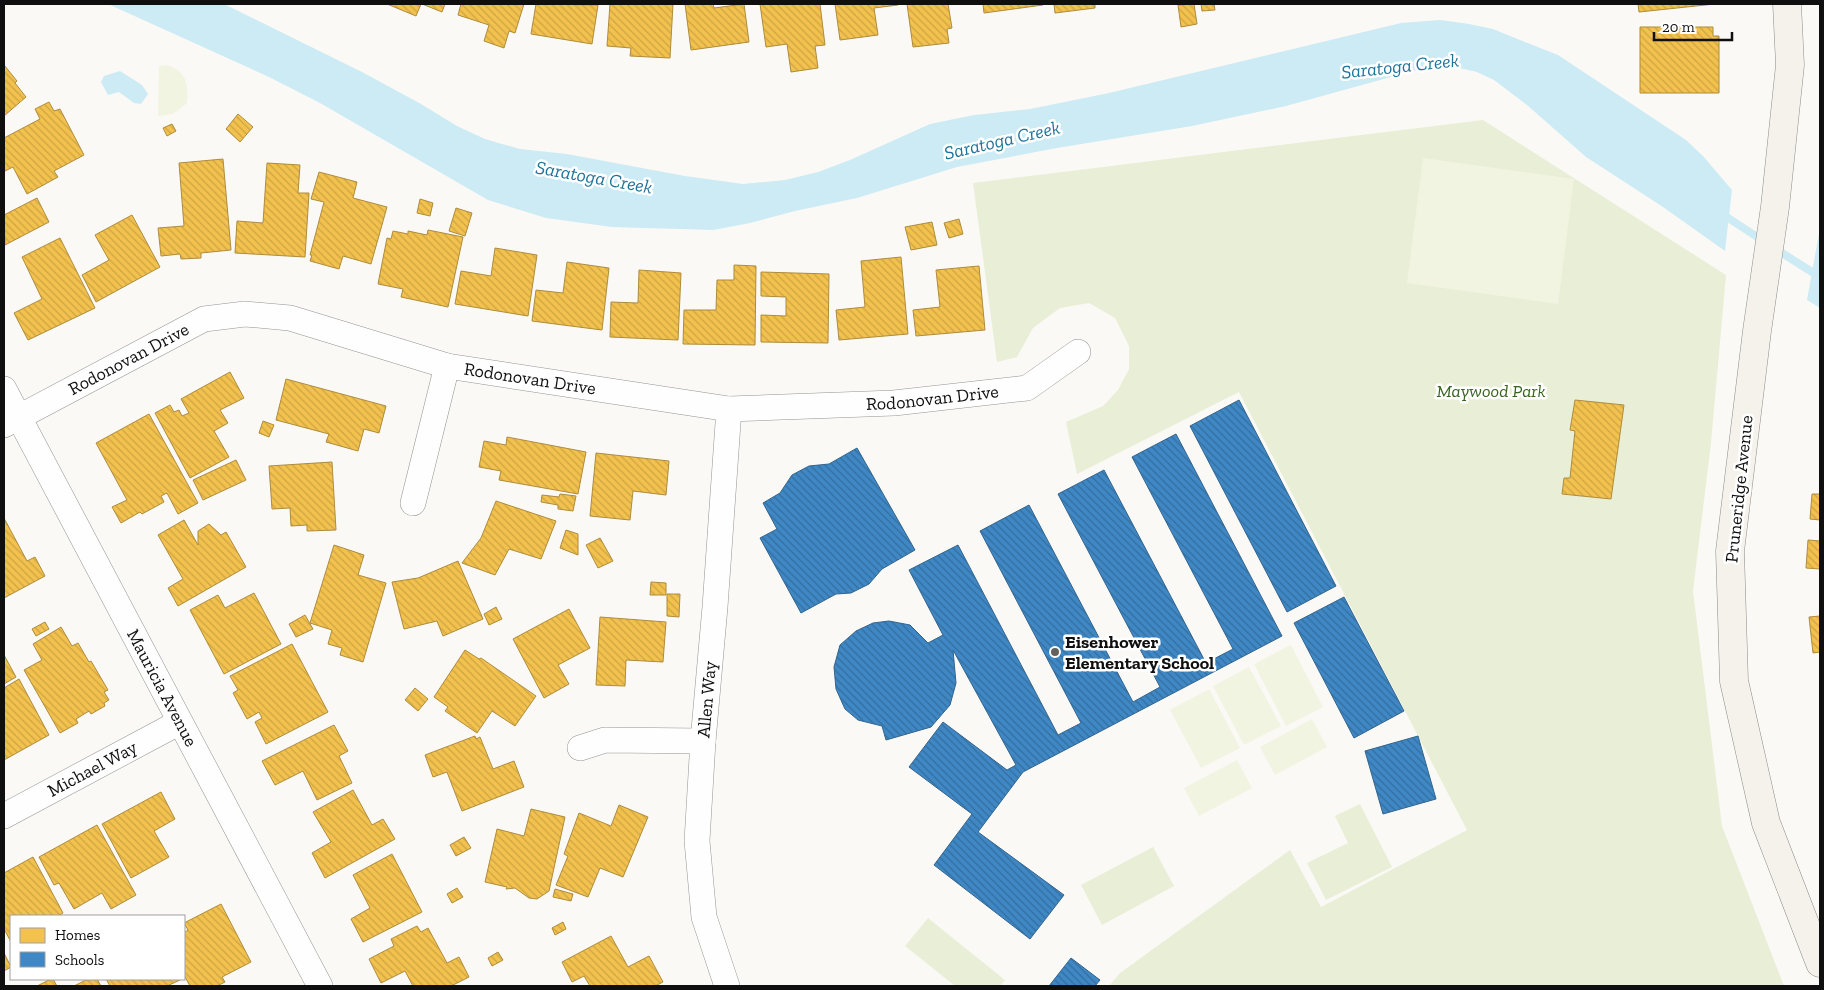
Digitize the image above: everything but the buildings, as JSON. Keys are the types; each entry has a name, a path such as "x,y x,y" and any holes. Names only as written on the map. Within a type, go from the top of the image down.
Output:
{"main road":[{"name":"Pruneridge Avenue","path":"1787,4 1790,65 1775,207 1730,551 1734,681 1766,823 1820,963"}],"street":[{"name":"Rodonovan Drive","path":"11,421 204,320 245,314 290,318 447,366 729,409 894,403 1027,388 1078,352"},
{"path":"413,503 447,366"},
{"name":"Mauricia Avenue","path":"4,389 11,421 180,722 320,986"},
{"name":"Allen Way","path":"727,986 704,917 697,841 729,409"},
{"name":"Michael Way","path":"4,816 180,722"},
{"path":"580,748 605,740 703,741"}],"green space":[{"path":"166,65 178,70 185,79 187,84 187,103 173,114 158,116 159,66"},
{"name":"Maywood Park","path":"1483,120 1726,275 1711,443 1693,591 1722,826 1784,986 1109,986 1120,973 1290,850 1321,907 1467,830 1239,392 1077,474 1066,422 1103,406 1118,390 1129,369 1129,346 1115,318 1089,303 1060,308 1033,328 1017,357 997,362 973,183"},
{"path":"1423,158 1574,179 1558,304 1407,283"},
{"path":"1291,645 1323,707 1286,726 1254,664"},
{"path":"1249,667 1281,726 1244,745 1213,686"},
{"path":"1209,689 1240,748 1201,768 1170,710"},
{"path":"1312,719 1327,747 1275,775 1260,747"},
{"path":"1237,760 1252,788 1199,816 1184,788"},
{"path":"1360,804 1392,867 1326,900 1307,863 1348,843 1335,816"},
{"path":"1153,847 1174,886 1102,925 1081,885"},
{"path":"928,918 1005,980 1000,986 955,986 905,946"}],"water":[{"path":"108,4 224,4 362,72 457,126 485,139 520,149 567,154 685,176 743,184 785,180 818,172 850,160 930,124 974,115 1030,109 1109,93 1401,23 1440,20 1469,24 1493,29 1558,55 1686,140 1703,156 1732,190 1725,251 1663,207 1586,157 1527,105 1494,80 1477,72 1455,67 1420,69 1286,106 1192,126 1057,148 957,167 857,198 713,230 612,227 546,218 488,200 320,103 269,77"},
{"path":"120,71 142,85 148,94 141,104 134,103 119,92 108,95 101,82 104,76"},
{"path":"1820,228 1820,308 1807,300"}],"waterway":[{"name":"Saratoga Creek","path":"1722,214 1765,242"},
{"name":"Saratoga Creek","path":"1774,248 1820,277"}],"place":[{"name":"Eisenhower Elementary School","path":"1055,652"}]}
